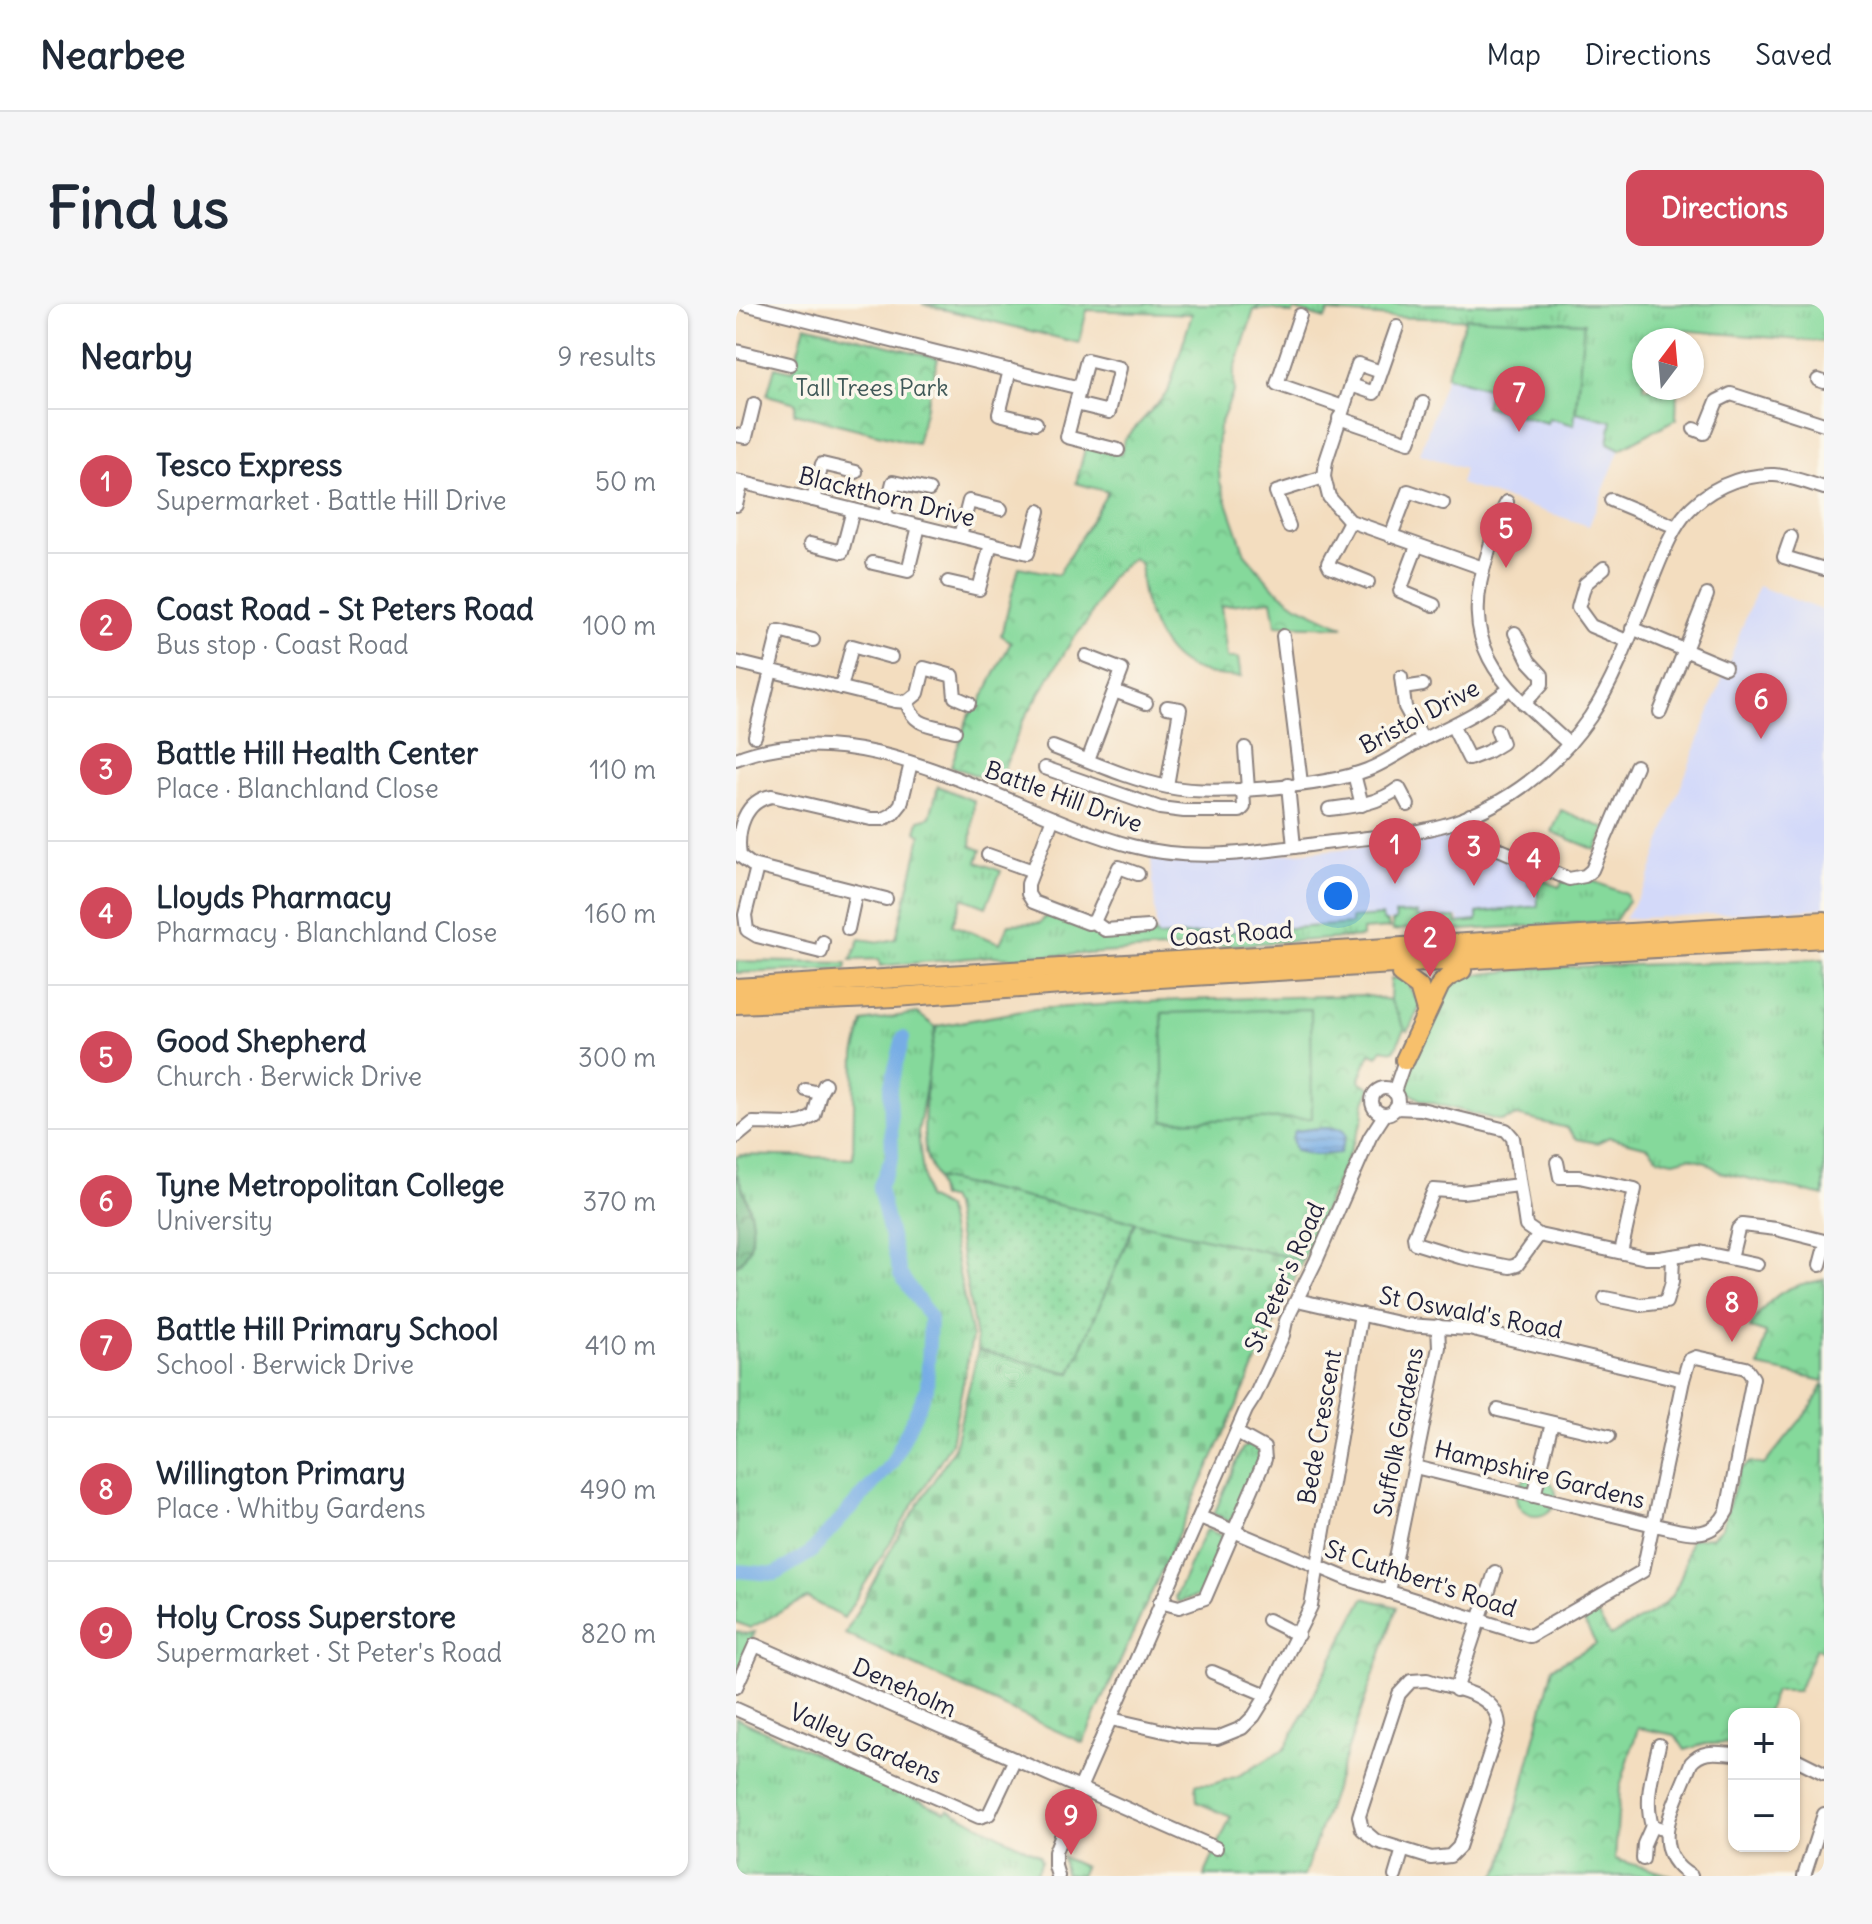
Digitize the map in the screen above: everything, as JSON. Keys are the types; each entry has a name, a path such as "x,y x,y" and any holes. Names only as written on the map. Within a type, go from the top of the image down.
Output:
{"highway":[{"name":"Coast Road","path":"736,1004 895,997 1719,945 1821,930"},
{"name":"Coast Road","path":"736,986 1821,930"},
{"path":"1159,978 1401,974 1719,945"},
{"path":"1403,1065 1426,1011 1444,980 1462,970"},
{"path":"1401,974 1419,987 1426,1011"},
{"path":"736,1011 895,997"}],"street":[{"path":"744,304 1080,388"},
{"path":"1300,315 1277,384 1409,442 1423,403"},
{"path":"1351,385 1374,393 1397,327"},
{"path":"736,351 790,364"},
{"path":"1076,404 1109,412 1120,368 1087,360 1067,437 1118,450"},
{"path":"1381,372 1358,364 1330,444 1324,477 1329,497 1350,521 1483,568"},
{"path":"1010,370 999,414 1036,423"},
{"path":"1694,429 1704,433 1714,405 1721,397 1731,394 1824,424"},
{"path":"736,435 746,437 754,404"},
{"path":"813,500 822,464 856,472"},
{"name":"Battle Hill Drive","path":"736,759 781,746 822,744 854,749 911,763 1133,846 1182,854 1232,854 1416,831 1470,815 1519,791 1538,777 1569,744 1609,683 1676,527 1705,495 1742,479 1776,475 1824,488"},
{"path":"1289,526 1276,492 1324,477"},
{"path":"736,505 739,482"},
{"name":"Blackthorn Drive","path":"739,482 1028,553 1039,511"},
{"path":"884,518 893,482 929,490"},
{"path":"1391,536 1408,491 1443,503"},
{"path":"1611,500 1676,527"},
{"path":"960,536 969,501 1001,509"},
{"path":"1507,502 1483,568 1478,595 1479,634 1487,656 1509,689 1569,744"},
{"path":"810,544 842,552 853,510"},
{"path":"1350,521 1328,563 1330,567 1368,582"},
{"path":"873,563 908,571 919,526"},
{"path":"1791,537 1784,557 1824,569"},
{"path":"948,582 979,589 991,544"},
{"path":"1417,546 1400,591 1434,605"},
{"path":"1604,568 1585,584 1578,608 1591,626 1627,641"},
{"path":"1660,712 1707,595"},
{"path":"1632,628 1725,667"},
{"path":"755,736 779,631 813,640"},
{"path":"1515,633 1529,661 1542,675 1542,684 1524,704"},
{"path":"1283,636 1294,784 1294,847"},
{"path":"841,688 852,646 891,657"},
{"path":"1086,656 1122,670 1088,760"},
{"path":"736,662 907,702 918,693 924,668 953,676 955,697 969,703"},
{"path":"1423,685 1402,682 1405,707 1423,740"},
{"name":"Bristol Drive","path":"1053,747 1119,772 1186,789 1246,789 1294,784 1369,770 1453,727 1509,689"},
{"path":"1114,691 1146,703"},
{"path":"907,702 914,719 955,731"},
{"path":"1167,707 1180,709 1167,786"},
{"path":"1453,727 1469,759 1502,743 1497,730"},
{"path":"1045,768 1160,808 1240,811 1244,807 1246,789 1245,748"},
{"path":"1065,776 1072,754"},
{"path":"886,899 757,867 743,859 737,845 743,816 752,804 766,797 778,796 871,819 883,819 893,814 901,804 911,763"},
{"path":"1470,815 1489,845 1569,879 1586,875 1599,855 1636,766"},
{"path":"1112,793 1119,772"},
{"path":"1354,774 1362,805"},
{"path":"1329,809 1362,805 1387,797 1399,788 1408,805"},
{"path":"1184,811 1186,789"},
{"path":"1053,818 1028,884 1028,894 1033,902 1088,923 1094,922 1105,930 1135,934 1148,927"},
{"path":"988,855 1033,871"},
{"path":"757,867 744,919 749,933 821,952 823,942"},
{"path":"1094,922 1119,867 1138,874"},
{"path":"848,929 856,892"},
{"name":"St Peter's Road","path":"1058,1876 1055,1852 1080,1788 1160,1602 1370,1137 1389,1102 1403,1065"},
{"path":"736,1137 753,1123 803,1122 814,1116 823,1088 806,1090"},
{"path":"1389,1102 1506,1130 1513,1138 1526,1226 1539,1235 1646,1258 1700,1252 1757,1264"},
{"path":"1557,1162 1560,1177 1579,1177 1635,1189 1621,1252"},
{"path":"1519,1185 1462,1192 1434,1190 1414,1237 1415,1243 1460,1257 1510,1267 1517,1265 1539,1235"},
{"path":"1731,1258 1738,1229 1742,1225 1776,1229 1824,1241"},
{"path":"1820,1265 1824,1250"},
{"path":"1605,1298 1640,1305 1666,1302 1672,1282 1673,1256"},
{"name":"St Oswald's Road","path":"1297,1300 1407,1325 1469,1329 1683,1380"},
{"name":"Bede Crescent","path":"1111,1719 1190,1737 1217,1738 1242,1728 1267,1695 1311,1606 1361,1314"},
{"name":"Suffolk Gardens","path":"1389,1592 1439,1347 1438,1326"},
{"name":"Hampshire Gardens","path":"1415,1467 1654,1525 1697,1534 1711,1530 1727,1511 1753,1378 1746,1368 1696,1357 1689,1360"},
{"name":"St Cuthbert's Road","path":"1200,1517 1318,1568 1530,1636 1643,1571 1689,1360"},
{"path":"1498,1410 1609,1436"},
{"path":"1534,1496 1552,1423"},
{"path":"1160,1602 1179,1607 1205,1598 1265,1459 1264,1448 1237,1433"},
{"path":"1456,1690 1495,1572"},
{"path":"1268,1620 1298,1635"},
{"name":"Deneholm","path":"736,1687 755,1645 1216,1848"},
{"path":"1212,1672 1267,1695"},
{"path":"1420,1680 1489,1702 1498,1716 1499,1725 1459,1847 1450,1856 1431,1858 1403,1849 1370,1838 1362,1829 1359,1816 1399,1694 1411,1681 1420,1680"},
{"name":"Valley Gardens","path":"736,1709 979,1817 989,1814 1015,1759"},
{"path":"1643,1859 1644,1844 1652,1826 1648,1814 1648,1793 1662,1764 1659,1745"},
{"path":"1686,1873 1667,1849 1666,1830 1691,1763 1697,1755 1705,1752 1728,1754"},
{"path":"1800,1761 1824,1773"},
{"path":"1804,1876 1824,1814"},
{"path":"1652,1826 1666,1830"},
{"path":"1395,1876 1403,1849"}],"shaded area":[{"path":"1466,318 1584,323 1612,421 1608,443 1620,449 1589,526 1460,484 1464,469 1420,454"},
{"path":"1758,586 1824,611 1824,908 1624,919 1647,883"},
{"path":"1471,820 1486,847 1534,868 1538,911 1460,926 1458,917 1157,937 1151,857 1183,861 1218,860 1409,843"}],"green space":[{"path":"922,304 1261,304 1254,310 1234,372 1234,390 1219,427 1220,482 1245,554 1275,589 1297,605 1344,627 1276,625 1272,600 1221,606 1227,658 1238,658 1241,677 1197,670 1175,658 1158,635 1144,599 1141,564 1133,558 1111,577 1089,619 1071,642 1023,721 998,784 951,766 968,717 981,701 1011,642 1001,635 1019,567 1058,575 1108,492 1076,483 1086,445 1121,454 1124,440 1168,392 1192,314 1087,310 1079,343"},
{"path":"1261,304 1824,304 1824,342 1704,332 1704,328 1632,328 1632,400 1677,400 1676,419 1620,449 1608,443 1612,421 1576,412 1583,323 1328,312 1325,319 1295,310 1292,314 1272,309 1254,310"},
{"path":"1466,318 1584,323 1574,425 1549,418 1547,423 1485,406 1490,389 1446,376"},
{"name":"Tall Trees Park","path":"805,325 938,358 917,444 794,413 796,403 767,395 775,367 793,371"},
{"path":"938,786 974,801 971,846 981,850 977,862 1001,871 986,907 963,898 952,925 1000,943 1009,924 1040,923 1049,913 1104,934 1128,934 1133,941 1138,941 1142,932 1153,931 1158,937 1351,924 1351,918 1382,916 1389,928 1362,930 1362,937 1016,958 993,956 880,966 879,959 851,960 860,939 881,942 896,939 921,835 916,832 919,820 930,817"},
{"path":"1561,810 1606,829 1596,850 1552,832"},
{"path":"1532,875 1559,887 1563,881 1588,879 1626,894 1628,901 1615,921 1462,930 1418,927 1393,931 1395,914 1417,913 1418,918 1456,918 1457,923 1477,921 1477,913 1538,906 1537,886 1528,885"},
{"path":"1824,959 1824,1196 1720,1172 1706,1162 1689,1157 1674,1161 1658,1158 1648,1147 1609,1137 1597,1143 1577,1139 1567,1128 1517,1116 1501,1121 1421,1100 1407,1091 1405,1082 1444,994 1456,977 1537,968"},
{"path":"736,961 847,963 846,969 736,973"},
{"path":"1391,978 1404,979 1421,1005 1408,1031 1390,1000"},
{"path":"1362,995 1390,1000 1405,1029 1394,1051 1382,1049 1378,1056 1370,1053 1359,1081 1371,1088 1365,1102 1363,1120 1303,1260 936,1178 928,1161 924,1128 926,1089 938,1026 1034,1009 1181,1000"},
{"path":"1311,1009 1312,1118 1164,1121 1162,1013"},
{"path":"917,1013 936,1027 918,1133 926,1198 946,1208 972,1338 951,1443 844,1618 807,1598 750,1628 736,1622 736,1157 853,1158 855,1055 863,1022"},
{"path":"736,1172 749,1208 752,1234 745,1257 736,1266"},
{"path":"936,1178 1135,1222 1071,1373 978,1350 953,1206 949,1198 940,1198"},
{"path":"1135,1222 1303,1260 1083,1743 845,1634 896,1540 954,1448 978,1350 1071,1373"},
{"path":"1824,1279 1824,1381 1759,1367 1766,1333 1750,1328 1759,1314 1783,1292"},
{"path":"1824,1383 1824,1651 1816,1648 1798,1691 1775,1691 1768,1708 1728,1708 1728,1743 1705,1744 1685,1750 1675,1735 1638,1728 1620,1787 1615,1859 1673,1876 1495,1876 1502,1866 1553,1667 1596,1644 1581,1616 1594,1609 1610,1636 1667,1601 1680,1578 1690,1539 1712,1537 1722,1527 1740,1470 1751,1462 1764,1465 1812,1406"},
{"path":"1248,1445 1258,1448 1261,1457 1237,1518 1230,1522 1214,1514 1242,1449"},
{"path":"1536,1476 1550,1482 1556,1496 1550,1510 1536,1516 1522,1510 1516,1496 1522,1482"},
{"path":"1208,1530 1225,1537 1225,1543 1201,1595 1178,1602 1175,1597"},
{"path":"1364,1598 1397,1607 1304,1876 1204,1876 1231,1817 1197,1802 1196,1784 1213,1784 1238,1776 1285,1749"},
{"path":"736,1631 746,1634 755,1632 736,1677"},
{"path":"736,1718 946,1812 948,1809 1039,1855 1041,1861 1035,1876 736,1876"},
{"path":"1062,1857 1084,1867 1080,1876 1065,1874"}],"water":[{"path":"1327,1127 1342,1129 1346,1135 1340,1153 1314,1155 1295,1151 1292,1138 1295,1131"}],"waterway":[{"path":"736,1571 775,1574 810,1553 892,1463 927,1389 930,1317 900,1274 879,1188 892,1157 890,1088 903,1038"}],"place":[{"name":"Battle Hill Primary School","path":"1519,432"},
{"name":"Good Shepherd","path":"1506,568"},
{"name":"Tyne Metropolitan College","path":"1761,739"},
{"name":"Tesco Express","path":"1395,884"},
{"name":"Battle Hill Health Center","path":"1474,886"},
{"name":"Lloyds Pharmacy","path":"1534,898"},
{"name":"Coast Road - St Peters Road","path":"1430,977"},
{"name":"Willington Primary","path":"1732,1342"},
{"name":"Holy Cross Superstore","path":"1071,1855"}]}
